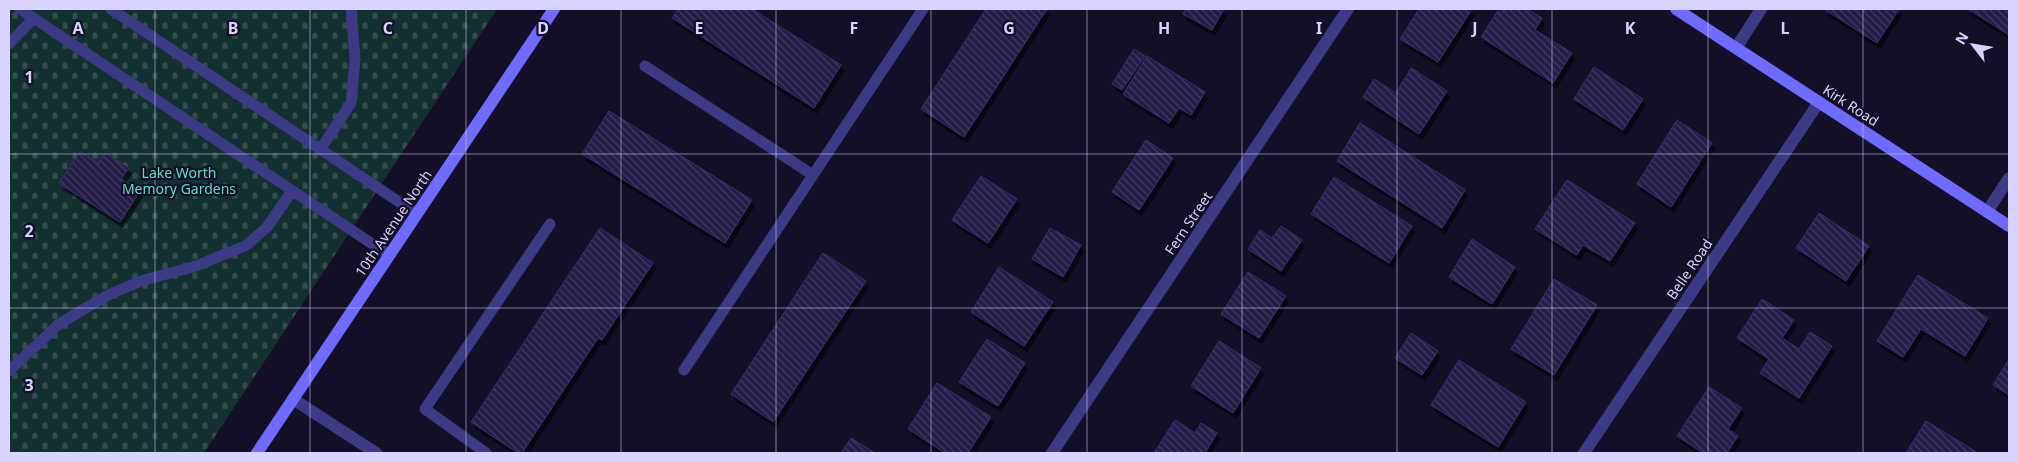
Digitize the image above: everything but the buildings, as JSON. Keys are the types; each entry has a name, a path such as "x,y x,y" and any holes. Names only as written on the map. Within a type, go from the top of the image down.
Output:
{"street":[{"name":"10th Avenue North","path":"257,453 554,9"},
{"name":"Fern Street","path":"1052,453 1348,9"},
{"name":"Kirk Road","path":"1676,9 2009,226"},
{"path":"1736,48 1761,9"},
{"name":"Belle Road","path":"1584,453 1819,102"},
{"path":"1987,212 2009,178"},
{"path":"293,399 376,453"}],"lane":[{"path":"20,9 389,255"},
{"path":"111,9 417,214"},
{"path":"320,150 351,103 355,59 351,9"},
{"path":"684,370 923,9"},
{"path":"9,44 34,18"},
{"path":"645,66 813,175"},
{"path":"9,372 59,324 108,295 141,281 196,266 247,245 268,227 292,191"},
{"path":"486,453 425,409 550,224"}],"green space":[{"name":"Lake Worth Memory Gardens","path":"9,9 497,9 204,453 9,453"}]}
